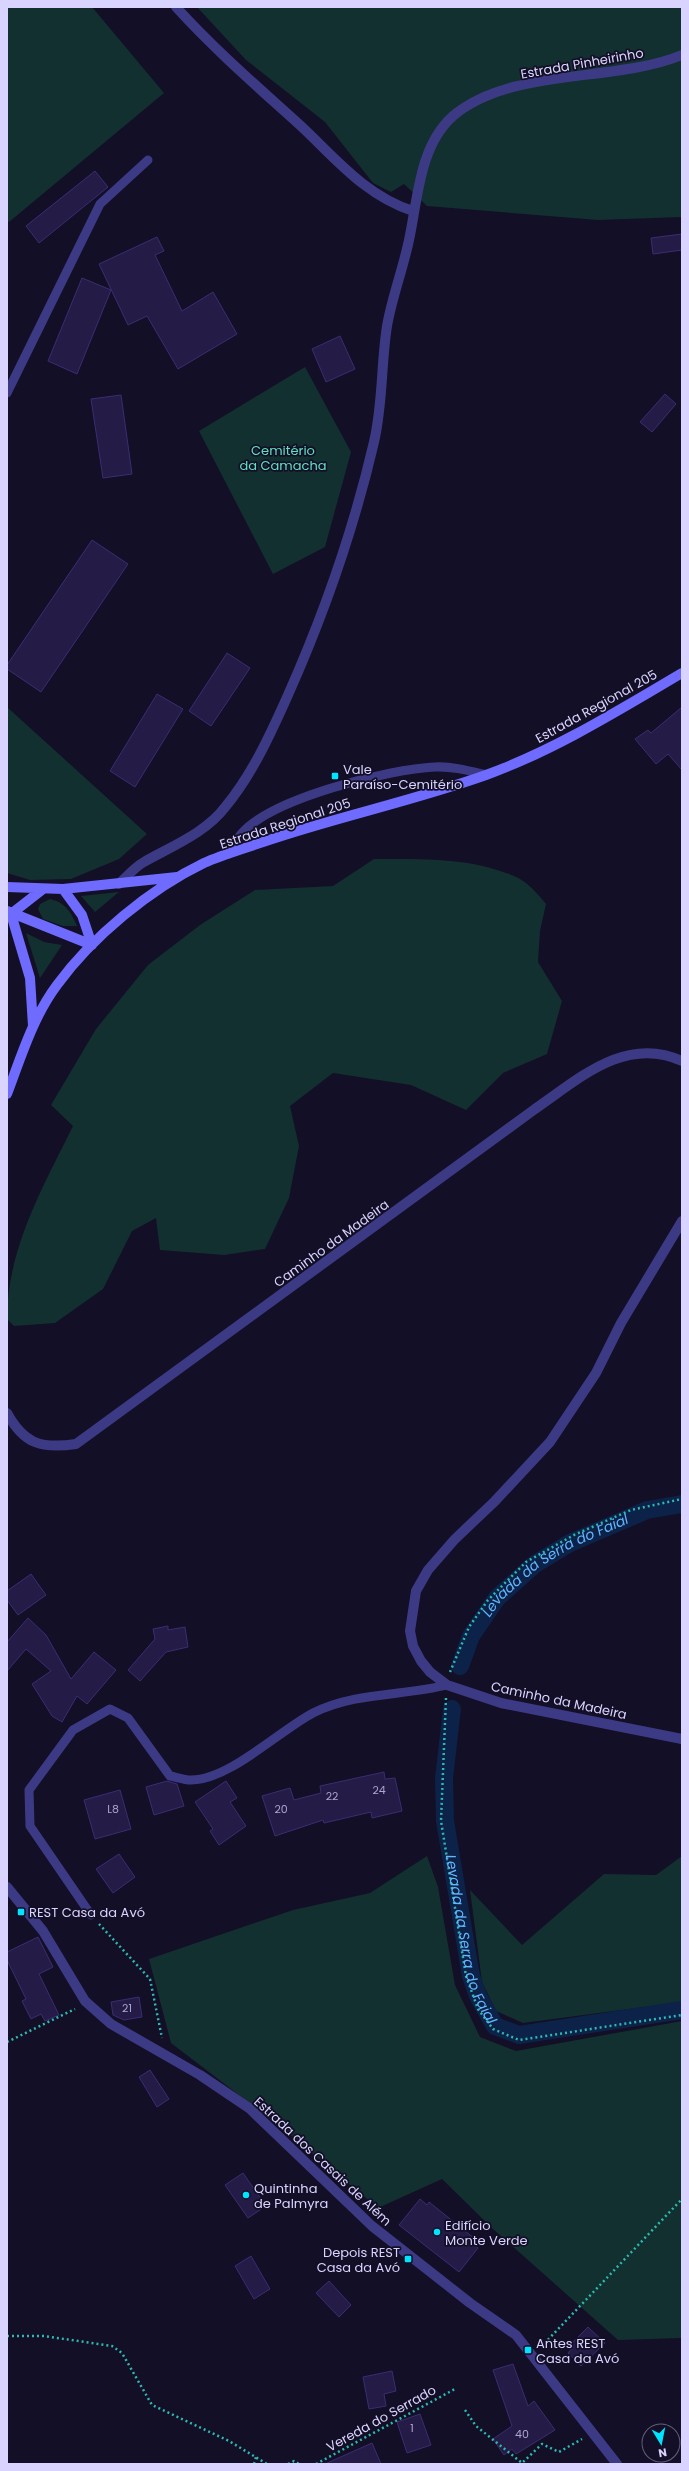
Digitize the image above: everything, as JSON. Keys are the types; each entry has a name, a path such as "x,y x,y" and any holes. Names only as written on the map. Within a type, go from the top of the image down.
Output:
{"main road":[{"name":"Estrada Regional 205","path":"7,1094 33,1026 57,985 92,946 152,894 179,877 229,854 292,832 487,775 560,743 682,673"},
{"path":"7,887 63,889 179,877"},
{"path":"9,913 43,889"},
{"path":"63,889 82,915 92,946"},
{"path":"9,913 92,946"},
{"path":"9,913 30,978 33,1026"}],"street":[{"path":"176,7 210,44 357,179 392,204 412,211"},
{"name":"Estrada Pinheirinho","path":"119,884 141,863 187,839 225,808 267,742 308,651 338,567 375,440 387,324 410,237 412,211 417,188 434,140 452,118 476,100 529,84 650,65 682,56"},
{"name":"Caminho da Madeira","path":"7,1413 23,1436 40,1445 60,1446 76,1444 535,1109 588,1072 617,1057 632,1052 661,1054 682,1061"},
{"name":"Caminho da Madeira","path":"682,1221 621,1323 596,1373 550,1442 496,1501 456,1539 428,1570 416,1591 410,1625 413,1646 430,1672 447,1685 501,1703 682,1739"},
{"name":"Estrada dos Casais de Além","path":"7,1887 43,1931 85,2001 111,2024 159,2051 249,2108 372,2226 470,2303 516,2335 617,2464"}],"lane":[{"path":"7,394 100,204 148,160"},
{"path":"229,854 242,832 283,804 344,785 400,770 437,766 487,775"},
{"path":"91,1915 30,1826 29,1790 73,1730 110,1709 128,1718 170,1776 191,1780 222,1772 314,1713 359,1698 429,1689 447,1685"}],"path":[{"path":"682,1499 631,1510 574,1534 526,1562 488,1600 469,1627 447,1685 442,1750 441,1821 466,1976 478,2009 493,2029 519,2040 682,2015"},
{"path":"91,1915 150,1979 163,2043 159,2051"},
{"path":"7,2042 75,2008 85,2001"},
{"path":"532,2356 682,2199"},
{"path":"7,2336 44,2336 112,2346 122,2353 152,2405 229,2441 267,2464"},
{"name":"Vereda do Serrado","path":"316,2464 454,2389"},
{"path":"465,2410 476,2426 522,2463 542,2444 559,2452 593,2432"},
{"path":"254,2464 256,2457"},
{"path":"288,2464 294,2461 299,2464"}],"green space":[{"path":"7,7 92,7 164,93 9,222 7,220"},
{"path":"197,7 682,7 682,217 598,220 427,206 404,184 391,192 373,183 325,122 246,60"},
{"name":"Cemitério da Camacha","path":"305,367 351,452 325,547 273,574 199,431"},
{"path":"7,707 147,834 119,859 71,879 30,880 7,873"},
{"path":"374,859 445,860 480,865 519,878 532,888 546,904 540,931 538,962 562,1001 547,1054 503,1073 466,1110 411,1085 333,1073 290,1106 299,1146 289,1198 265,1249 224,1255 160,1250 156,1218 132,1231 103,1289 55,1323 14,1326 7,1319 13,1268 20,1243 39,1195 73,1126 51,1105 96,1029 148,965 200,925 255,890 333,886"},
{"path":"119,892 95,912 81,896"},
{"path":"50,899 55,900 67,908 77,926 63,926 43,919 38,909 40,904"},
{"path":"26,933 44,942 62,945 40,978"},
{"path":"427,1856 438,1887 455,1985 480,2037 516,2051 682,2021 682,2338 618,2340 493,2229 442,2179 378,2208 277,2124 171,2043 149,1959 293,1910 370,1893"},
{"path":"682,1856 682,2002 523,2023 496,2011 482,1982 470,1890 522,1945 604,1874 656,1875"}],"building":[{"path":"95,171 108,187 39,243 26,226"},
{"path":"682,234 682,250 653,254 651,238"},
{"path":"157,237 164,251 155,255 182,311 213,292 237,334 178,369 147,316 128,325 99,264"},
{"path":"82,278 111,290 77,374 48,361"},
{"path":"340,336 355,369 326,382 312,349"},
{"path":"665,394 676,404 652,432 640,422"},
{"path":"121,395 132,474 103,478 91,399"},
{"path":"92,540 128,564 41,692 7,669 7,665"},
{"path":"227,653 250,668 211,726 189,711"},
{"path":"157,694 183,709 135,787 110,771"},
{"path":"682,707 682,770 668,754 656,764 635,739 648,730 651,733"},
{"path":"31,1574 46,1595 18,1615 7,1600 7,1591"},
{"path":"28,1618 46,1635 71,1679 94,1652 116,1670 87,1704 77,1696 62,1722 52,1716 32,1684 51,1671 26,1649 7,1671 7,1642"},
{"path":"168,1626 168,1630 185,1627 188,1647 166,1652 140,1681 128,1670 155,1639 153,1629"},
{"path":"384,1772 385,1779 395,1778 402,1811 372,1818 371,1812 324,1823 323,1820 275,1836 262,1796 290,1788 294,1800 321,1793 320,1786"},
{"path":"167,1781 177,1784 184,1806 154,1815 146,1787"},
{"path":"226,1781 237,1798 230,1802 246,1826 219,1845 210,1831 213,1829 195,1802"},
{"path":"120,1790 131,1829 95,1839 84,1800"},
{"path":"119,1854 135,1877 113,1893 96,1869"},
{"path":"38,1937 53,1967 39,1974 59,2015 45,2021 41,2014 31,2019 22,2001 26,1999 7,1960 7,1952"},
{"path":"139,1997 142,2017 124,2020 113,2015 111,2002"},
{"path":"150,2070 169,2099 157,2107 139,2077"},
{"name":"Quintinha de Palmyra","path":"243,2173 266,2206 248,2218 225,2185"},
{"name":"Edifício Monte Verde","path":"420,2199 427,2205 429,2202 475,2239 472,2244 478,2248 459,2272 399,2225"},
{"path":"251,2256 270,2289 254,2299 235,2266"},
{"path":"329,2281 351,2305 339,2317 316,2293"},
{"path":"588,2327 605,2343 581,2366 568,2353 574,2346 571,2344"},
{"path":"513,2364 528,2406 534,2401 555,2430 516,2454 512,2449 504,2455 493,2439 512,2426 493,2370"},
{"path":"392,2371 396,2391 384,2394 386,2406 369,2409 363,2377"},
{"path":"420,2414 431,2445 407,2453 397,2422"},
{"path":"372,2443 381,2464 325,2464"}],"waterway":[{"name":"Levada da Serra do Faial","path":"460,1666 471,1636 497,1598 535,1564 570,1543 647,1510 682,1504"},
{"name":"Levada da Serra do Faial","path":"452,1709 444,1778 445,1821 471,1976 478,1996 495,2026 519,2035 682,2010"}],"place":[{"name":"Vale Paraíso-Cemitério","path":"335,776"},
{"name":"REST Casa da Avó","path":"21,1912"},
{"name":"Quintinha de Palmyra","path":"246,2195"},
{"name":"Edifício Monte Verde","path":"437,2232"},
{"name":"Depois REST Casa da Avó","path":"408,2259"},
{"name":"Antes REST Casa da Avó","path":"528,2350"}]}
